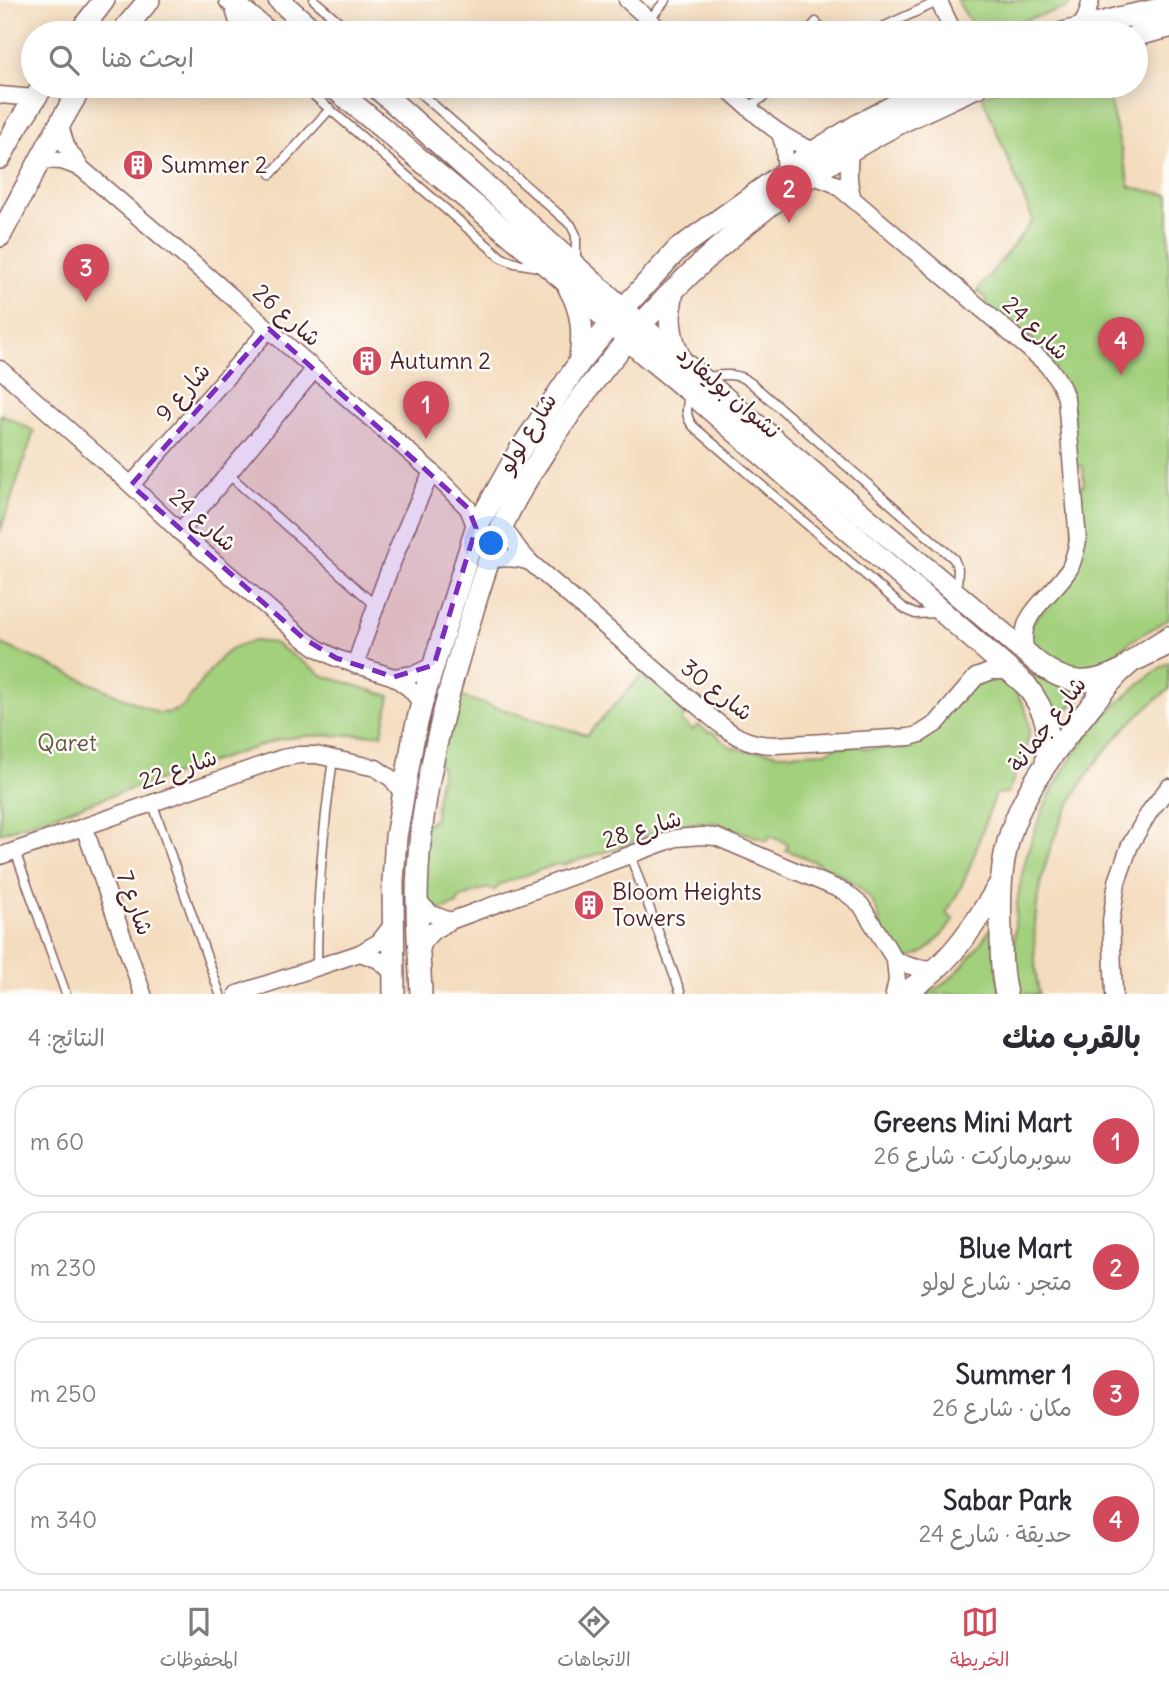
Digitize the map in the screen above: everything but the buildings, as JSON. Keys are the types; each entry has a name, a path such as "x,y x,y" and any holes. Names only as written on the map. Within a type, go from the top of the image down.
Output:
{"street":[{"path":"88,21 104,0"},
{"path":"131,21 149,0"},
{"path":"228,0 254,21"},
{"path":"279,0 303,21"},
{"path":"627,0 649,20"},
{"path":"938,0 948,21"},
{"path":"1082,21 1086,17 1091,0"},
{"path":"1097,0 1119,18"},
{"path":"1107,21 1169,7"},
{"path":"1148,32 1169,27"},
{"path":"16,128 0,97 21,94"},
{"path":"0,158 35,98"},
{"path":"0,236 59,122 74,98"},
{"name":"نشوان بوليفارد","path":"347,98 618,316 695,384 957,593 1053,674 1070,681 1088,682 1106,678 1122,670"},
{"name":"نشوان بوليفارد","path":"387,98 564,272"},
{"path":"738,98 780,134 815,151"},
{"name":"شارع لولو","path":"393,983 392,925 396,837 422,703 476,528 518,453 579,363 677,250 815,151 909,98"},
{"name":"شارع لولو","path":"421,994 417,901 420,848 428,787 458,660 488,561 502,526 535,466 573,407 634,332 737,231 811,175 850,150 908,118 952,98"},
{"name":"شارع 26","path":"59,122 66,146 81,167 432,472 468,508 476,528"},
{"path":"780,134 786,172"},
{"path":"850,150 848,178 853,199"},
{"name":"شارع 26","path":"41,160 62,161 81,167"},
{"name":"شارع 24","path":"811,175 835,184 853,199 1044,362 1061,384 1066,398 1078,541 1070,567 1029,617"},
{"path":"564,272 582,320 583,342 579,363"},
{"path":"673,291 669,326 673,344 681,360"},
{"name":"شارع 9","path":"131,485 269,329"},
{"name":"نشوان بوليفارد","path":"634,332 681,360 695,384 943,613 1026,685 1039,702 1046,722 1049,743 1046,764"},
{"name":"شارع 24","path":"0,369 303,638 336,658 394,677 409,688 422,703"},
{"path":"180,531 314,370"},
{"path":"355,665 414,508 432,472"},
{"path":"460,499 494,496"},
{"name":"شارع 30","path":"502,526 530,562 706,713 736,737 748,742 762,745 910,737 937,723 976,677"},
{"path":"488,561 516,558 530,562"},
{"path":"992,623 1011,624 1029,617"},
{"path":"1026,652 1023,634 1029,617"},
{"name":"شارع جمانة","path":"1006,994 1002,954 1004,858 1028,793 1070,732 1122,670 1169,637"},
{"path":"976,677 980,661 979,644"},
{"path":"394,677 415,674 434,665"},
{"path":"976,677 992,671 1010,671"},
{"name":"شارع 22","path":"8,854 282,758 307,755 376,768"},
{"path":"376,768 410,755"},
{"path":"376,768 392,779 403,794"},
{"path":"1116,990 1111,961 1111,921 1117,882 1130,845 1150,811 1169,787"},
{"name":"شارع 7","path":"84,827 144,994"},
{"name":"شارع 28","path":"419,946 433,931 450,921 676,838 702,835 728,842 845,892 867,913 895,960"},
{"path":"939,968 916,969 895,960 897,980 903,993 939,968 983,911 1002,880"},
{"path":"417,901 432,914 450,921"},
{"path":"237,994 360,953 379,942 392,925"},
{"path":"360,953 379,960 393,983"}],"lane":[{"path":"228,0 234,21"},
{"path":"314,0 338,21"},
{"path":"649,20 666,0"},
{"path":"895,21 938,0"},
{"path":"317,98 502,258 515,264 564,272 576,236 571,225 426,98"},
{"path":"749,107 762,98"},
{"path":"271,174 330,109"},
{"path":"227,473 376,606"},
{"path":"1122,670 1143,664 1169,651"},
{"path":"317,968 318,894 333,759"},
{"path":"152,802 220,994"},
{"path":"8,854 66,994"},
{"path":"631,855 681,994"}],"highlighted area":[{"path":"269,329 468,508 476,528 434,665 394,677 336,658 303,638 131,485"}],"green space":[{"path":"957,0 1073,0 1067,8 1020,21 970,21"},
{"path":"983,98 1109,98 1130,187 1169,195 1169,619 1131,641 1108,660 1090,668 1056,665 1038,655 1024,633 1070,576 1075,487 1084,485 1083,466 1073,466 1073,410 1033,339 988,306 986,298 977,291 1033,220"},
{"path":"1,414 34,431 0,532 0,417"},
{"name":"Qaret","path":"256,641 274,643 324,676 390,696 382,734 280,739 0,833 0,643 160,713 172,712 183,706 227,652"},
{"path":"1169,662 1169,690 1128,725 1103,753 1064,815 1050,849 1035,920 1039,994 1017,994 1014,952 1016,911 1023,870 1051,793 1072,757 1097,725 1137,686"},
{"path":"1025,671 1055,684 1088,688 1056,722"},
{"path":"641,676 676,700 685,715 681,720 693,730 698,725 715,733 733,748 777,754 826,752 835,747 858,746 867,749 911,746 924,739 967,690 994,676 1013,689 1028,718 1028,740 1008,793 996,794 962,885 946,913 954,920 926,951 903,959 883,935 873,903 846,878 786,850 788,844 770,836 767,841 707,822 658,831 631,844 563,865 557,864 500,884 495,890 487,888 460,898 457,904 442,910 422,902 425,824 435,819 442,768 438,764 452,694 587,735"},
{"path":"997,919 999,994 921,994 939,987 957,972"}],"place":[{"name":"Summer 2","path":"138,165"},
{"name":"Blue Mart","path":"789,223"},
{"name":"Summer 1","path":"86,302"},
{"name":"Autumn 2","path":"367,361"},
{"name":"Sabar Park","path":"1121,375"},
{"name":"Greens Mini Mart","path":"426,439"},
{"name":"Bloom Heights Towers","path":"589,905"}]}
